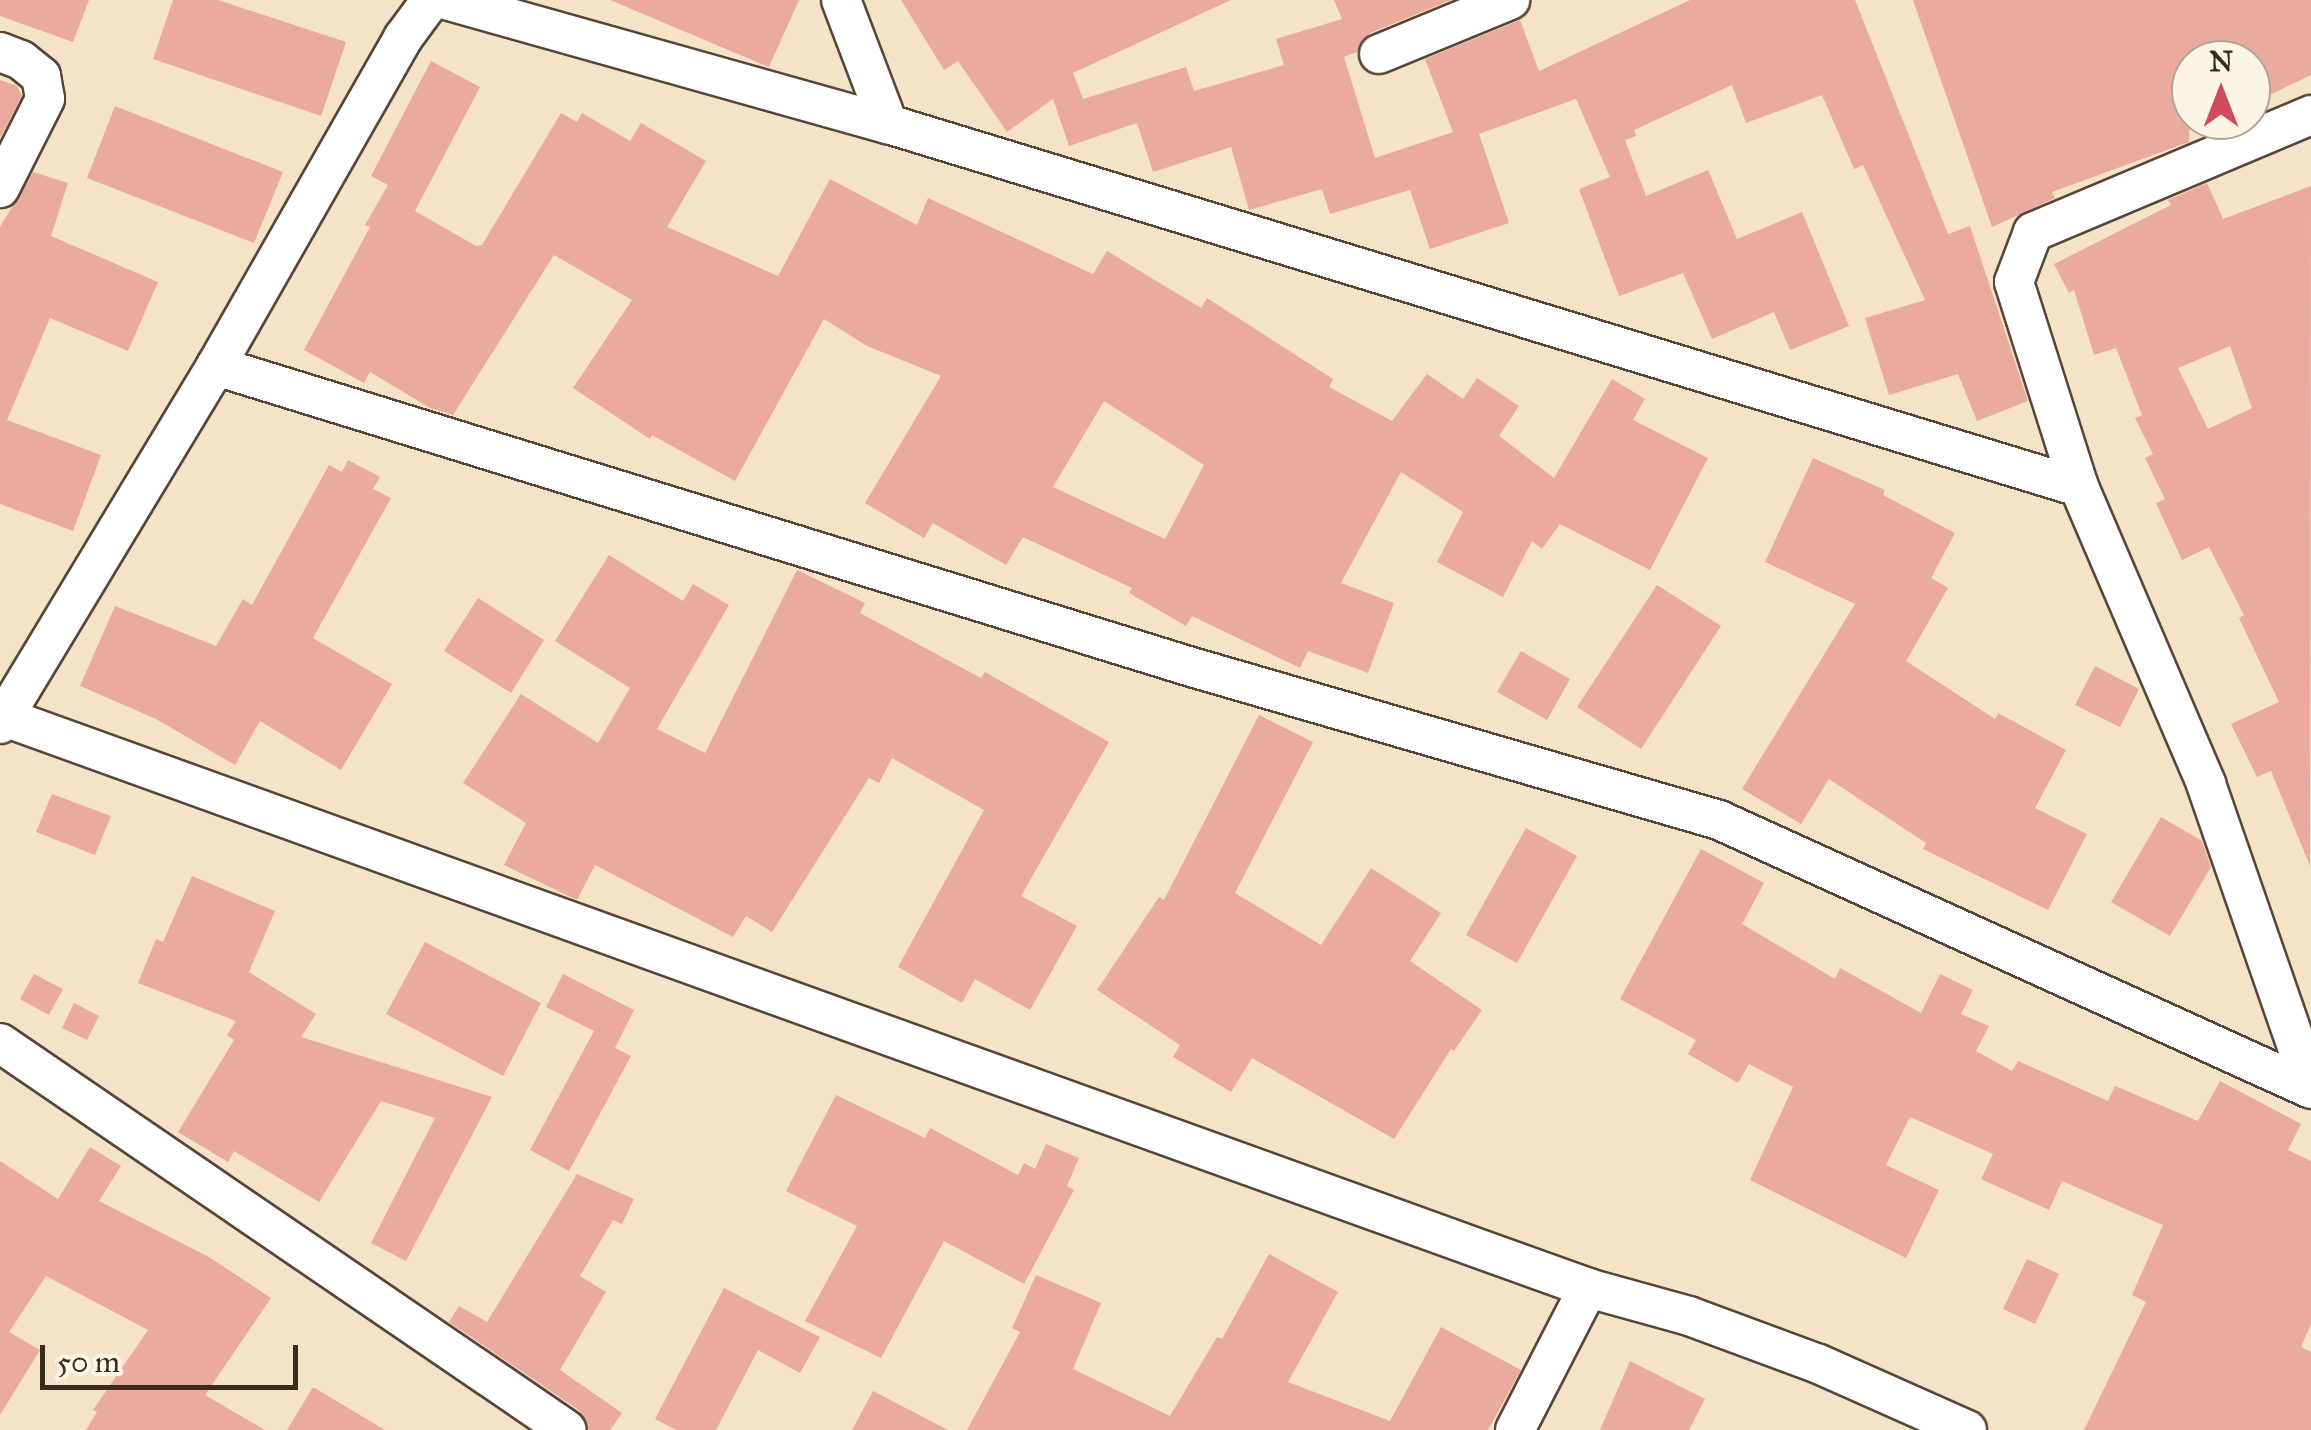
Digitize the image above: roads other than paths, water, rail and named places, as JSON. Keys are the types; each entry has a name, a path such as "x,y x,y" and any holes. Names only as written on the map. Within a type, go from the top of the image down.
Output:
{"street":[{"path":"432,0 402,38 216,366 2,720 1588,1288 1689,1316 1819,1364 1967,1430"},
{"path":"446,0 888,124 2079,487"},
{"path":"841,0 888,124"},
{"path":"1379,54 1510,0"},
{"path":"0,52 21,60 41,76 45,99 0,188"},
{"path":"2311,115 2032,232 2014,282 2079,487 2206,784 2311,1089"},
{"path":"216,366 1188,666 1720,820 2311,1089"},
{"path":"0,1043 567,1430"},
{"path":"1515,1430 1588,1288"}]}
